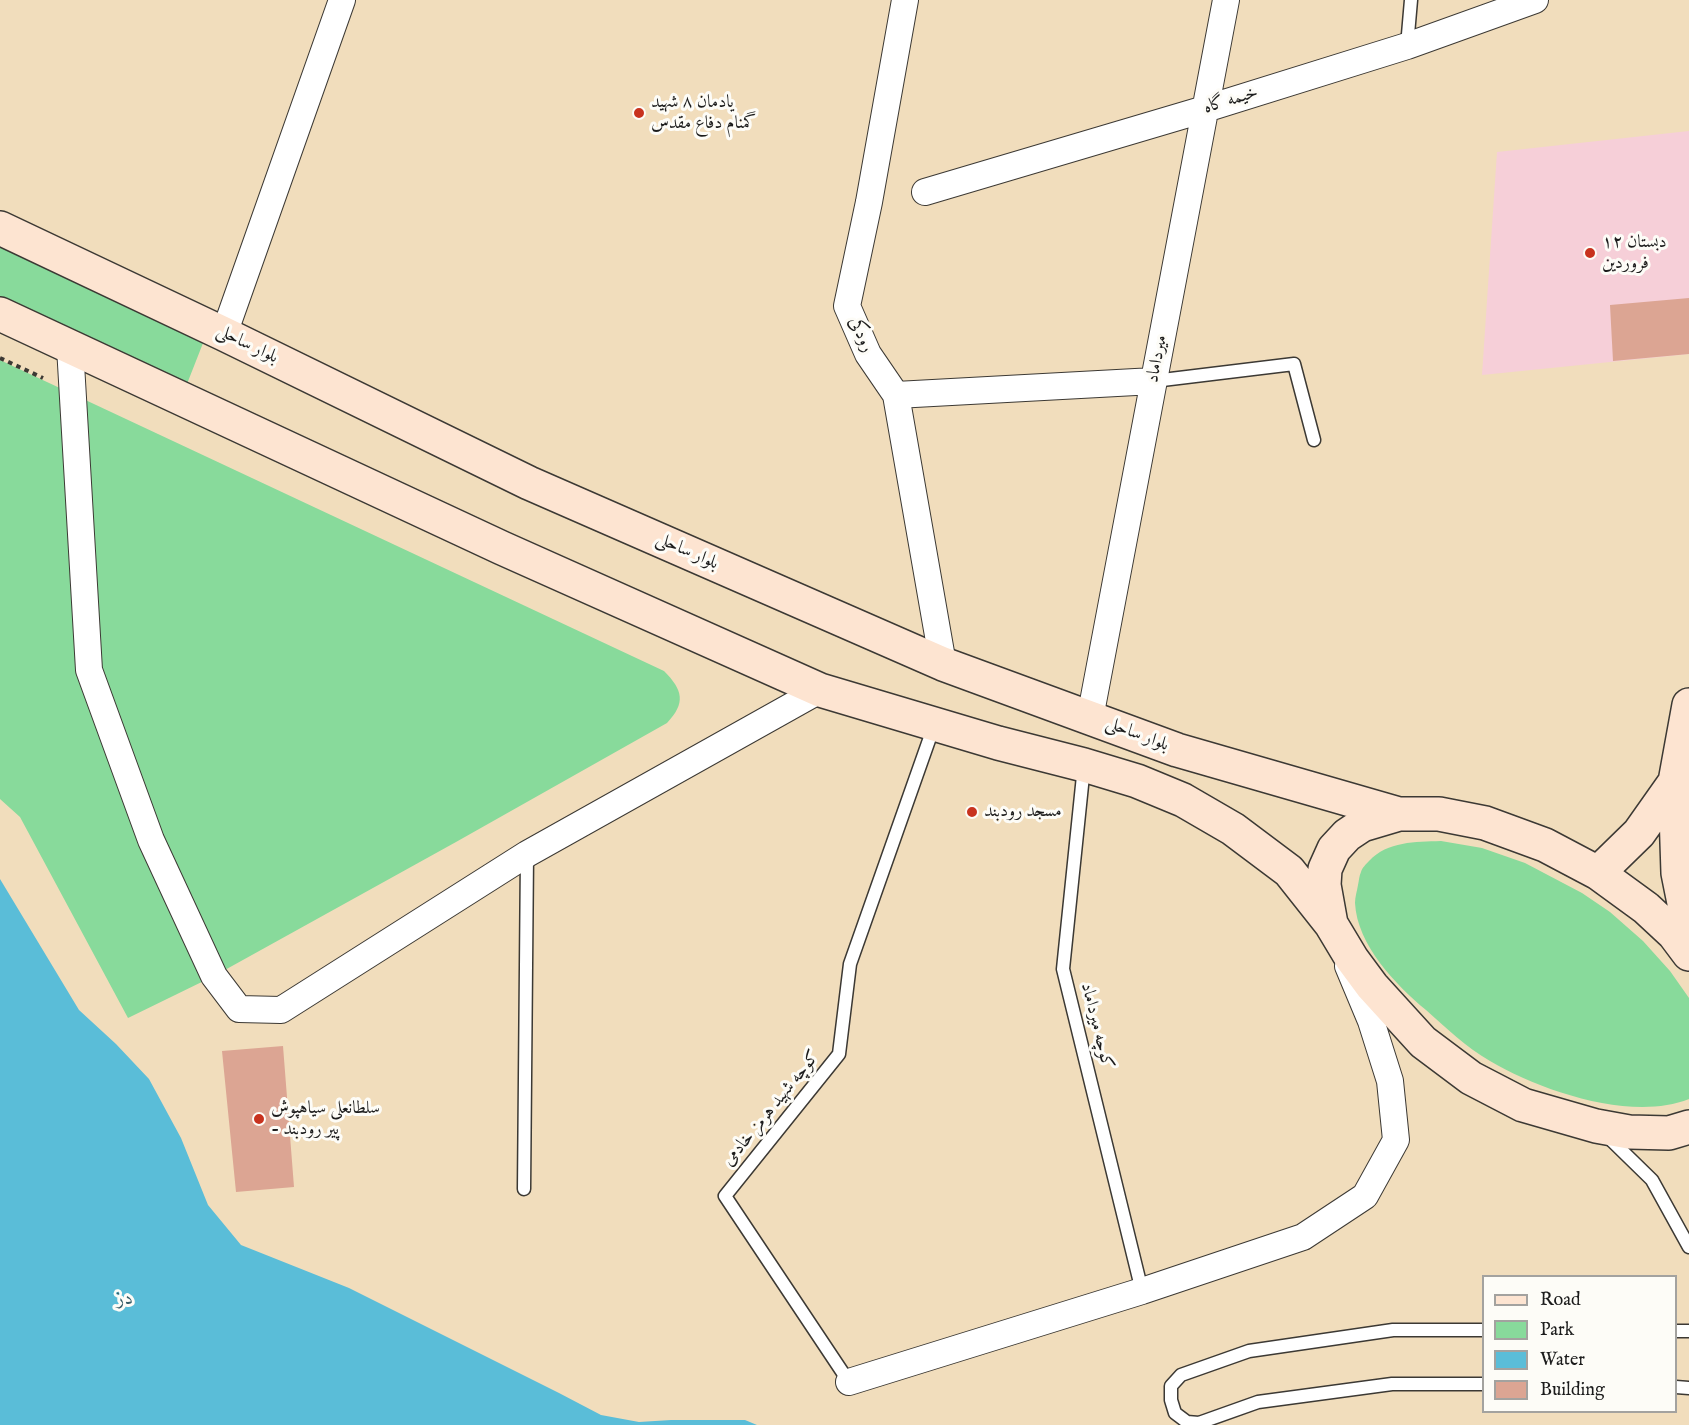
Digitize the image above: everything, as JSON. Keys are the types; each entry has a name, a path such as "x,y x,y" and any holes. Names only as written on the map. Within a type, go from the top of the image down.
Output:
{"main road":[{"name":"بلوار ساحلی","path":"0,228 530,483 943,664 1177,750 1399,814"},
{"path":"0,314 502,548 820,690 934,725 1137,781 1183,800 1233,829 1289,871 1331,924 1372,986 1423,1042 1471,1078 1523,1105 1596,1126 1629,1132 1682,1132"},
{"path":"1689,705 1676,782 1678,873 1689,928"},
{"path":"1598,873 1639,833 1676,782"},
{"path":"1331,924 1324,885 1325,869 1334,849 1347,835 1362,825 1399,814 1439,814 1485,823 1545,845 1598,873 1646,908 1674,934 1689,954"}],"street":[{"path":"224,334 342,0"},
{"name":"رودکی","path":"904,0 869,202 847,306 868,354 896,395 943,664"},
{"name":"میرداماد","path":"1090,718 1226,0"},
{"name":"خیمه گاه","path":"925,192 1205,110 1407,46 1535,0"},
{"path":"70,347 89,670 151,840 214,976 238,1009 280,1010 527,854 820,690"},
{"path":"896,395 1154,381"},
{"path":"849,1382 1142,1291 1304,1237 1365,1196 1396,1140 1390,1082 1371,1021 1331,924"}],"lane":[{"path":"1407,46 1411,0"},
{"path":"1154,381 1294,364 1314,440"},
{"name":"کوچه شهید هرمز خادمی","path":"849,1382 725,1196 839,1054 850,964 934,725"},
{"name":"کوچه میرداماد","path":"1084,765 1063,969 1142,1291"},
{"path":"524,1189 527,854"},
{"path":"1596,1126 1652,1180 1689,1247"},
{"path":"1482,1330 1393,1330 1249,1351 1181,1375 1171,1386 1171,1400 1175,1413 1187,1422 1199,1423 1258,1402 1392,1384 1482,1384"}],"path":[{"path":"0,358 72,392"}],"shaded area":[{"name":"دبستان ۱۲ فروردین","path":"1689,131 1689,354 1482,375 1497,152"}],"green space":[{"path":"0,239 205,338 185,389 0,302"},
{"path":"0,360 664,671 678,691 680,697 677,709 667,723 456,842 214,976 128,1018 20,817 0,799"},
{"path":"1441,841 1482,848 1525,863 1582,893 1610,912 1643,941 1670,971 1689,998 1689,1099 1666,1105 1641,1107 1614,1105 1587,1100 1535,1083 1473,1050 1403,989 1370,949 1357,919 1355,903 1360,875 1362,869 1376,854 1393,846"}],"water":[{"name":"دز","path":"0,879 79,1010 149,1079 181,1138 208,1205 241,1245 349,1288 601,1415 639,1422 745,1420 757,1425 0,1425"}],"building":[{"path":"1689,298 1689,354 1613,361 1610,305"},
{"name":"سلطانعلی سیاهپوش - پیر رودبند","path":"283,1046 294,1187 236,1192 222,1051"}],"place":[{"name":"یادمان ۸ شهید گمنام دفاع مقدس","path":"639,113"},
{"name":"دبستان ۱۲ فروردین","path":"1590,253"},
{"name":"مسجد رودبند","path":"972,812"},
{"name":"سلطانعلی سیاهپوش - پیر رودبند","path":"259,1119"}]}
